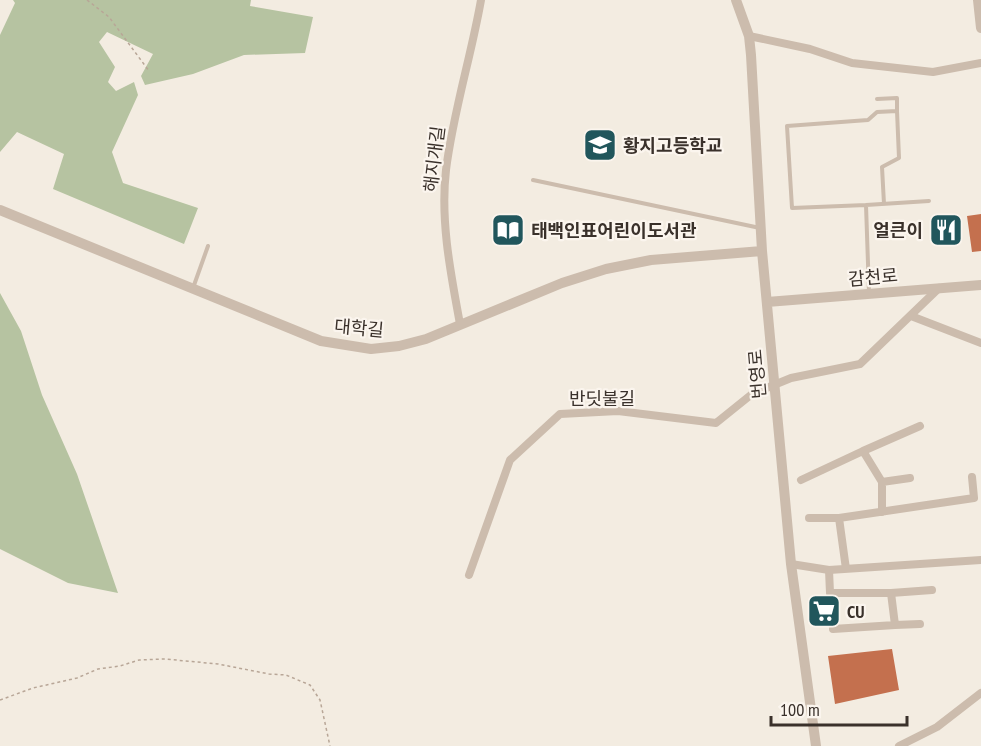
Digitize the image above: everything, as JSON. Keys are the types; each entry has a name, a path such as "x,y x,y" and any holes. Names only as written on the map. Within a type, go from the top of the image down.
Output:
{"street":[{"name":"해지개길","path":"460,324 449,267 445,203 446,172 481,0"},
{"name":"번영로","path":"736,0 749,36 752,55 762,251 791,564 816,746"},
{"path":"978,0 981,28"},
{"path":"749,36 810,49 852,63 933,72 981,63"},
{"name":"대학길","path":"0,210 321,340 371,349 399,346 426,339 562,283 606,269 651,260 762,251"},
{"name":"감천로","path":"767,302 981,285"},
{"path":"939,288 911,316 981,343"},
{"name":"반딧불길","path":"468,575 510,460 560,414 618,411 716,423 752,394 791,378 860,364 911,316"},
{"path":"801,480 920,426"},
{"path":"863,452 882,482 882,512"},
{"path":"808,518 839,518 974,498 972,477"},
{"path":"882,482 910,478"},
{"path":"839,518 846,569"},
{"path":"791,564 829,570 981,560"},
{"path":"829,570 830,592 891,593 932,590"},
{"path":"891,593 895,625"},
{"path":"833,629 920,624"},
{"path":"899,746 937,727 981,693"}],"lane":[{"path":"877,99 897,98 899,158 882,167 884,204"},
{"path":"897,111 877,112 868,120 787,126 792,208 929,201"},
{"path":"533,180 761,228"},
{"path":"866,205 869,294"},
{"path":"193,289 207,246"}],"path":[{"path":"87,0 109,16 149,71"},
{"path":"0,700 33,688 77,678 98,669 139,660 218,664 286,675 310,685 320,700 330,746"}],"green space":[{"path":"13,0 251,0 250,6 313,17 305,53 244,55 193,74 145,85 141,76 153,54 107,32 99,42 115,67 108,82 116,91 134,82 138,95 112,152 123,183 198,208 184,244 53,189 64,154 17,132 0,152 0,35 15,3"},
{"path":"0,293 21,331 42,395 77,474 118,593 68,583 0,549"}],"building":[{"path":"981,214 981,251 972,252 967,216"},
{"name":"CU","path":"828,600 831,622 821,624 817,601"},
{"path":"892,649 899,690 835,704 828,656"}],"place":[{"name":"황지고등학교","path":"600,145"},
{"name":"태백인표어린이도서관","path":"508,230"},
{"name":"얼큰이","path":"946,230"},
{"name":"CU","path":"824,611"}]}
